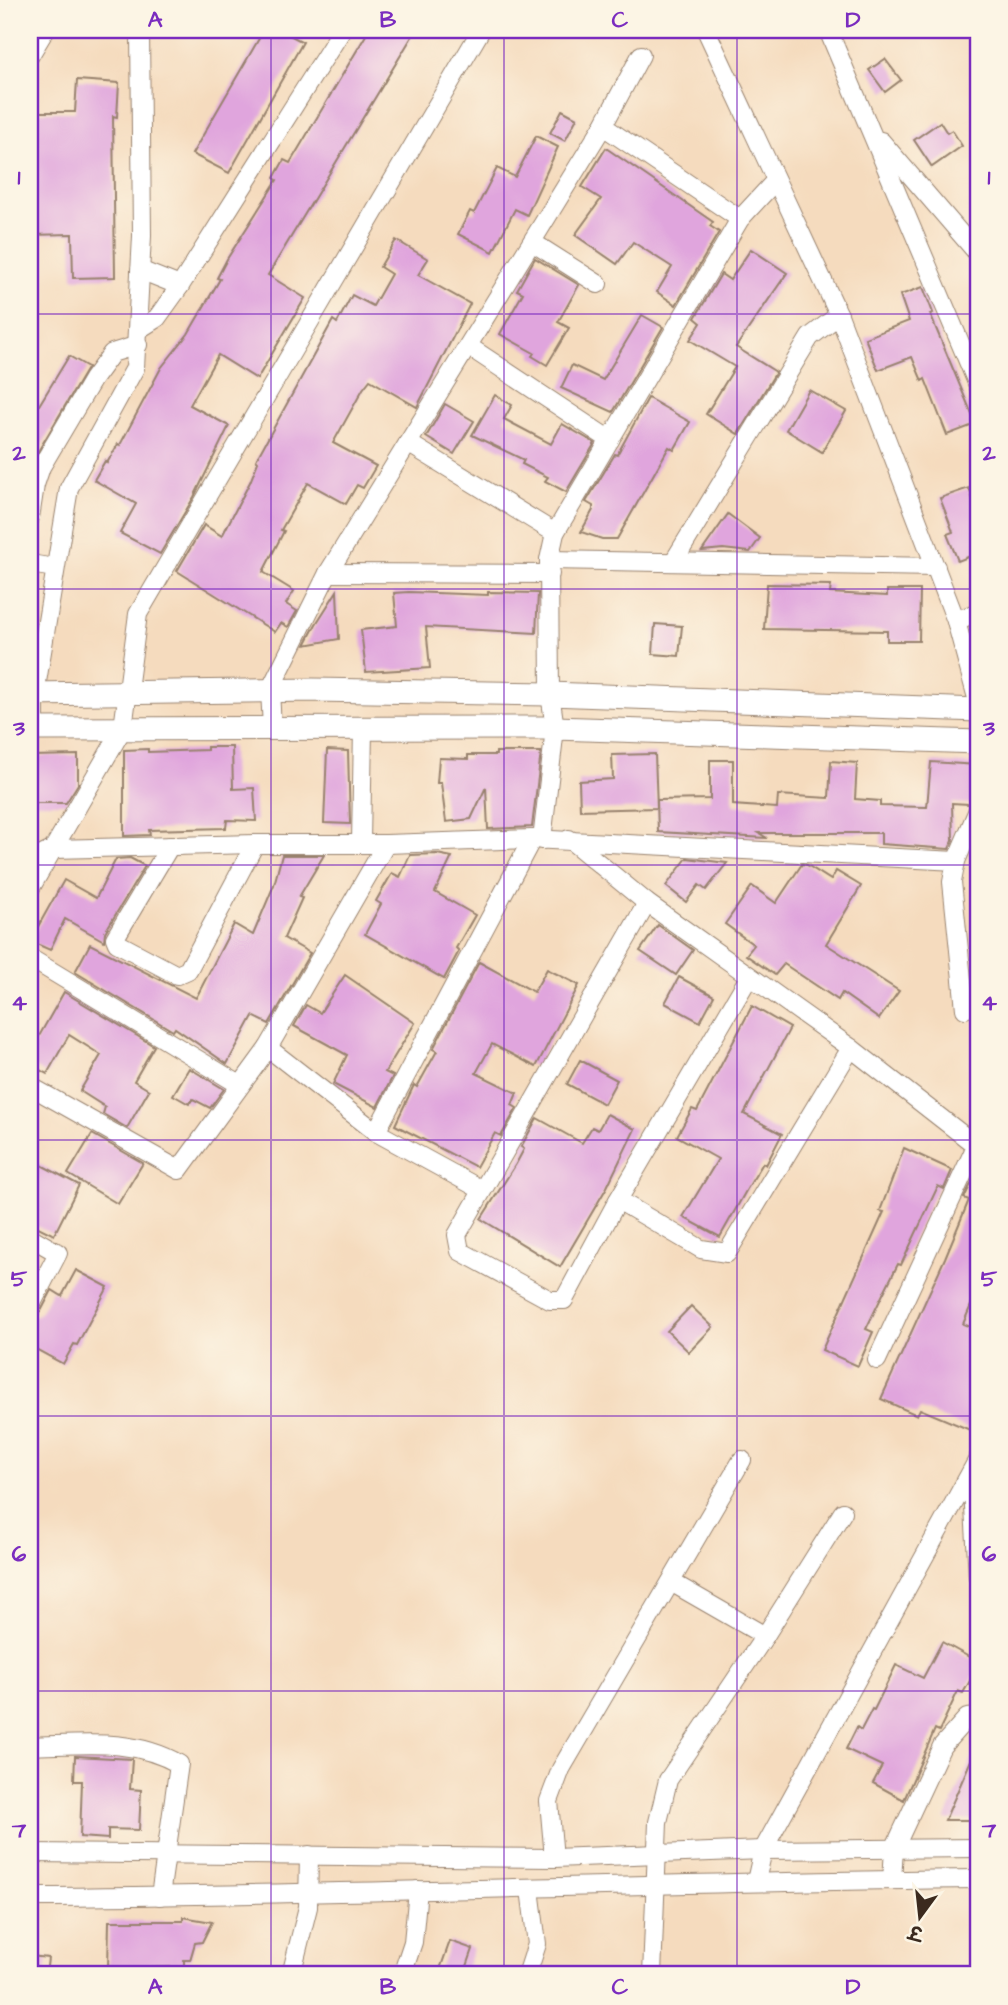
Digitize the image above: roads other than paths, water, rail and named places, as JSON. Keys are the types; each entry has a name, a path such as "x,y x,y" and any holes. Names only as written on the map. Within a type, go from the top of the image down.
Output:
{"street":[{"path":"30,55 45,30"},
{"path":"140,30 140,270 135,368 69,488 32,694 33,729 555,728 978,743"},
{"path":"30,518 34,485 41,467 93,379 112,353 138,337 157,318 180,286 342,30"},
{"path":"30,889 123,728 138,614 481,30"},
{"path":"706,30 839,315 956,621 978,702"},
{"path":"828,30 978,385"},
{"path":"272,728 270,690 328,573 603,126 641,55"},
{"path":"603,126 740,219"},
{"path":"870,128 978,254"},
{"path":"376,1132 537,839 555,728 550,694 549,567 555,533 740,219 775,181"},
{"path":"532,242 598,284"},
{"path":"140,270 180,286"},
{"path":"674,561 810,337 839,315"},
{"path":"468,346 610,440"},
{"path":"408,443 555,533"},
{"path":"328,573 674,561 936,567"},
{"path":"30,564 55,568"},
{"path":"956,621 978,612"},
{"path":"32,694 270,690 550,694 978,710"},
{"path":"361,843 363,728"},
{"path":"965,1009 951,882 956,861 978,810"},
{"path":"30,861 54,849 537,839 956,861"},
{"path":"569,839 647,903 851,1048 977,1147 877,1360"},
{"path":"170,846 115,938 177,975 188,970 255,844"},
{"path":"30,1086 179,1170 268,1048 386,844"},
{"path":"647,903 457,1235 460,1251 550,1300 564,1300 618,1200 749,978"},
{"path":"30,958 240,1085"},
{"path":"268,1048 376,1132 482,1190"},
{"path":"618,1200 701,1249 727,1253 851,1048"},
{"path":"30,1237 58,1253 30,1307"},
{"path":"554,1858 549,1801 561,1769 742,1460"},
{"path":"975,1465 978,1577"},
{"path":"757,1881 763,1850 975,1465"},
{"path":"652,1975 657,1822 667,1780 765,1636 843,1512"},
{"path":"671,1582 765,1636"},
{"path":"892,1880 894,1849 942,1746 967,1718 978,1717"},
{"path":"30,1746 115,1744 158,1752 179,1764 160,1896"},
{"path":"30,1853 554,1858 763,1850 978,1848"},
{"path":"291,1975 301,1943 309,1895 309,1855"},
{"path":"30,1897 309,1895 757,1881 978,1878"},
{"path":"527,1975 537,1944 530,1889"},
{"path":"402,1975 413,1942 418,1890"}]}
